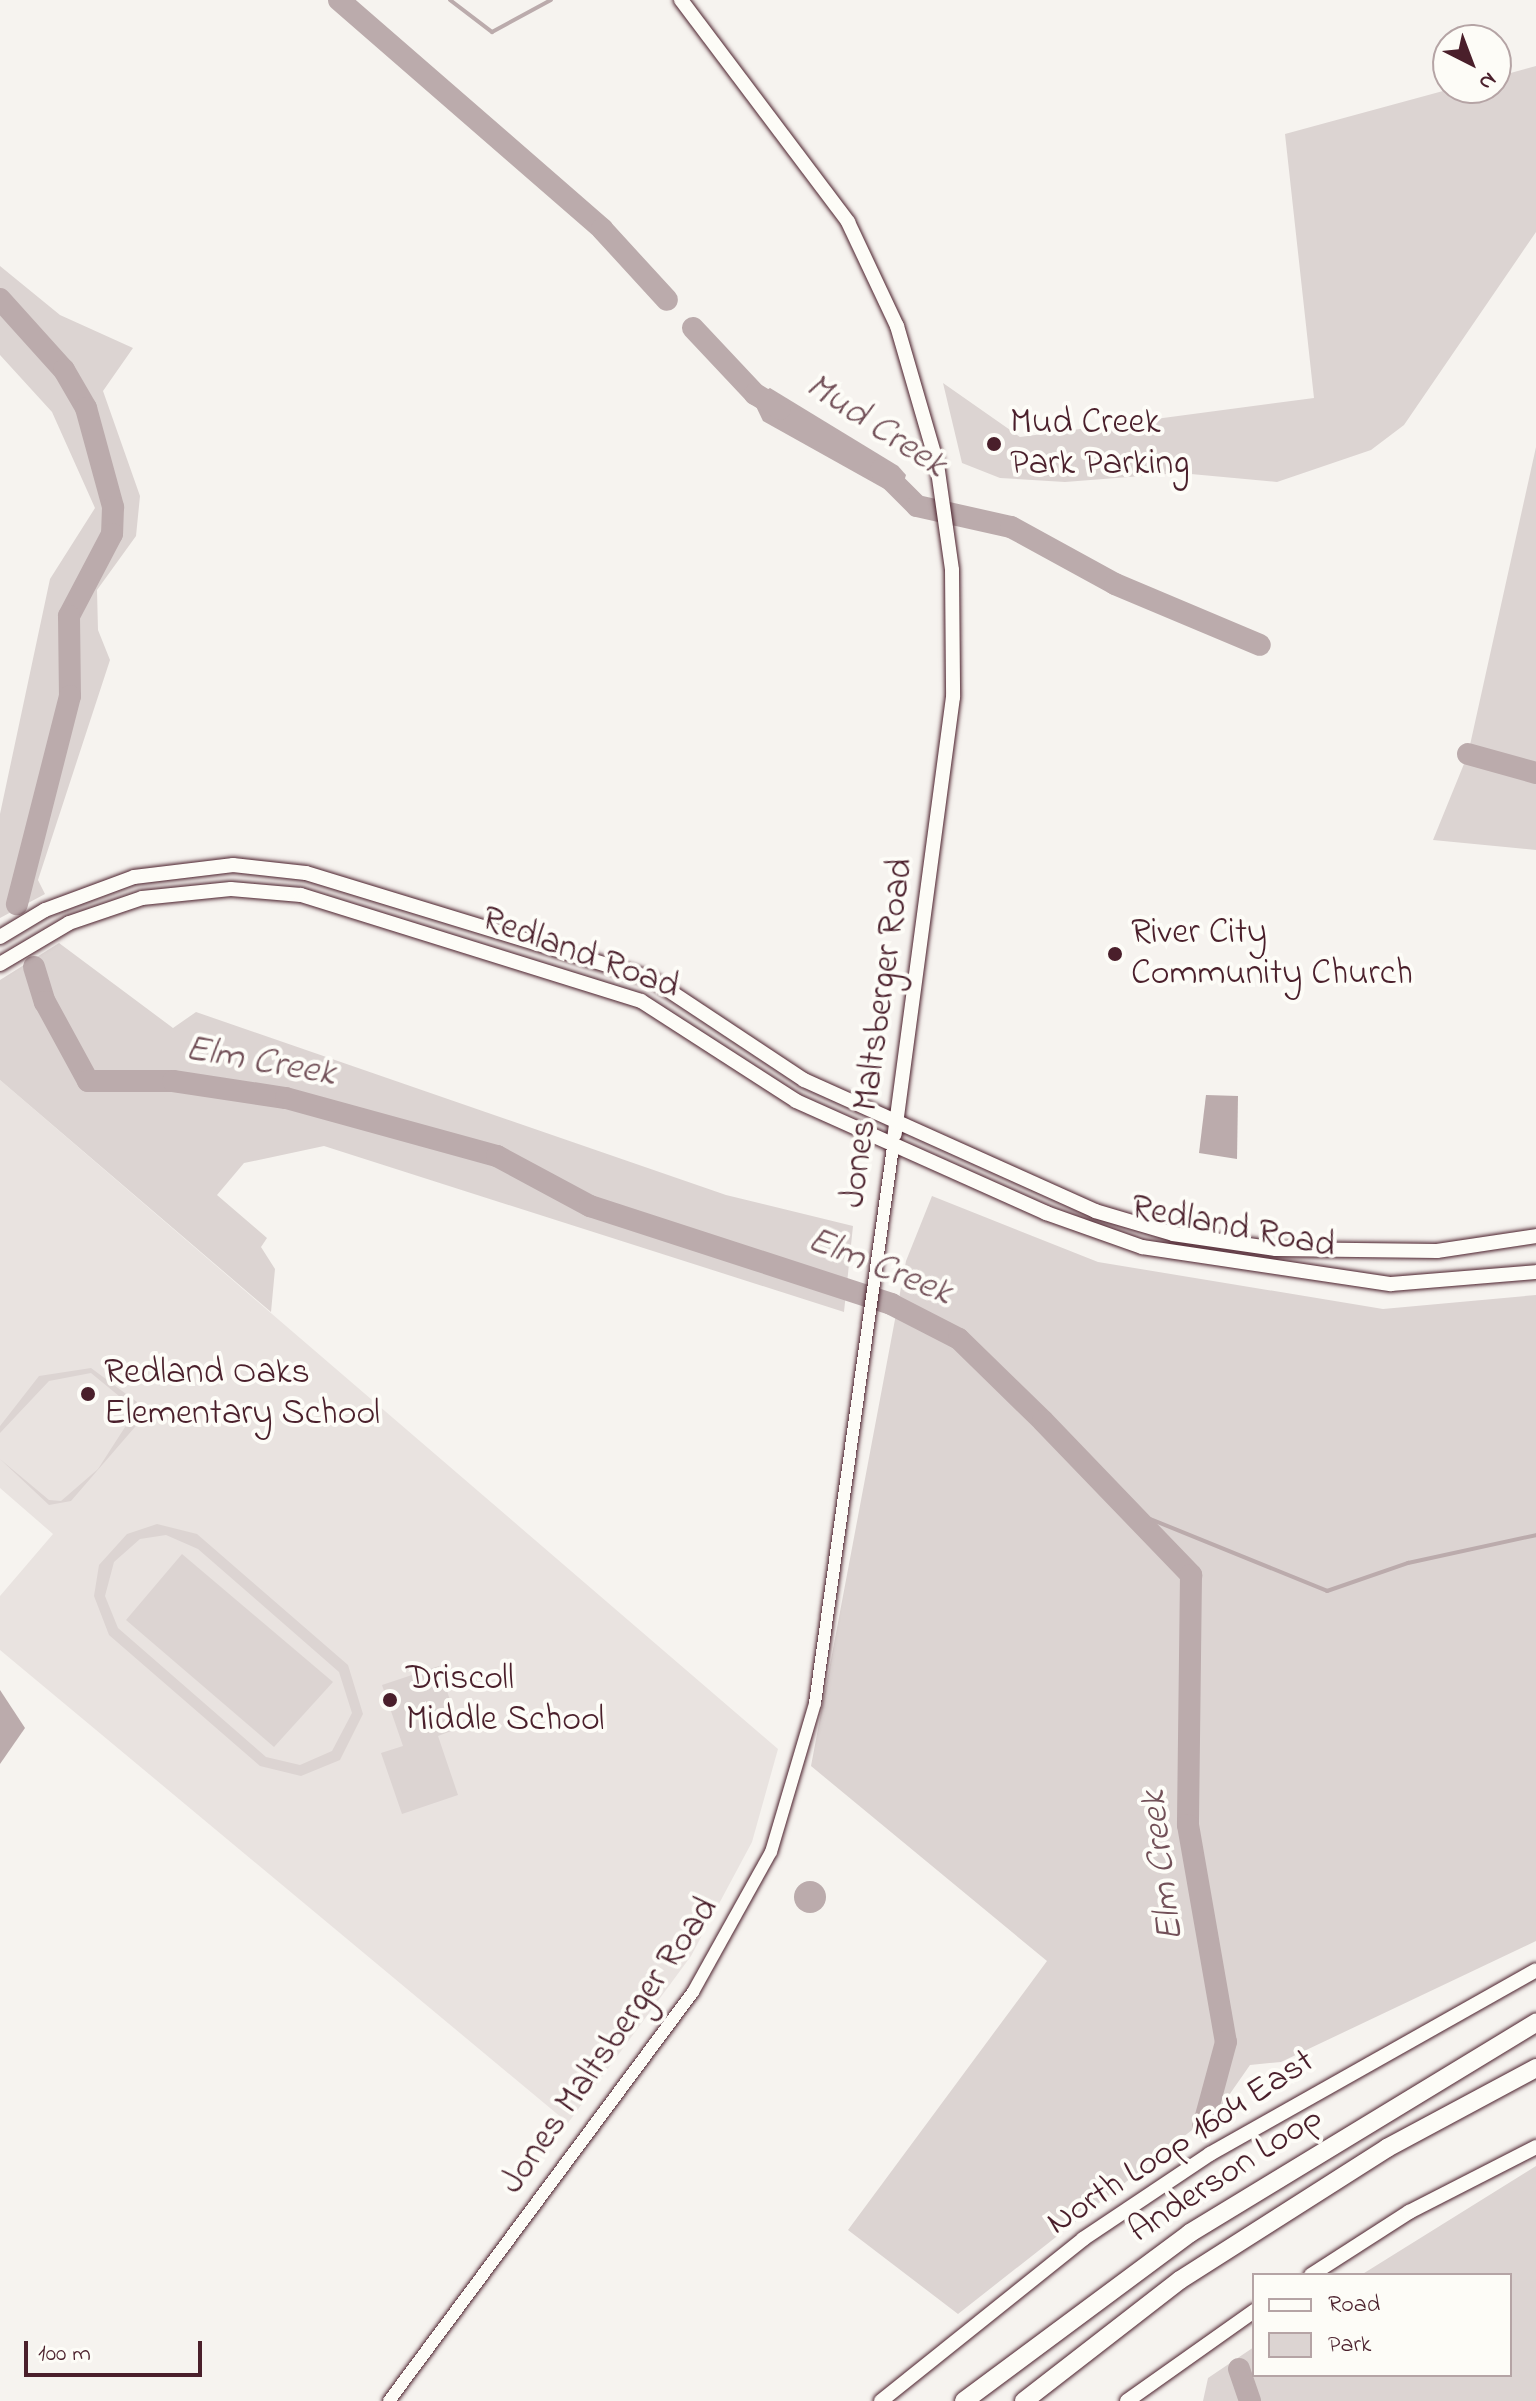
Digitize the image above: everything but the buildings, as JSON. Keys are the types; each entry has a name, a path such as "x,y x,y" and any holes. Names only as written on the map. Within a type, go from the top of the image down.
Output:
{"highway":[{"name":"Anderson Loop","path":"964,2401 1190,2233 1536,2023"},
{"name":"Anderson Loop","path":"1024,2401 1180,2280 1387,2148 1536,2068"}],"main road":[{"name":"Jones Maltsberger Road","path":"681,0 848,222 897,326 937,464 952,570 953,697 893,1147"},
{"name":"Redland Road","path":"0,937 98,888 188,867 271,866 341,880 650,978 702,1006 777,1065 896,1126 1095,1211 1218,1242 1386,1252 1536,1236"},
{"name":"Redland Road","path":"0,964 69,923 142,898 231,889 301,895 641,1001 768,1085 893,1147 1046,1213 1173,1255 1391,1284 1536,1272"},
{"name":"North Loop 1604 East","path":"881,2401 988,2312 1146,2196 1297,2099 1536,1970"},
{"path":"1314,2273 1409,2212 1536,2147"},
{"path":"1127,2401 1252,2312"}],"street":[{"name":"Jones Maltsberger Road","path":"389,2401 618,2098 714,1960 759,1878 813,1715 893,1147"}],"shaded area":[{"path":"770,388 898,466 906,475 899,497 763,421 752,398"},
{"name":"Driscoll Middle School","path":"0,1080 778,1749 752,1842 691,1956 568,2123 0,1650 0,1596 53,1534 0,1488"},
{"path":"1206,1095 1238,1096 1237,1159 1199,1153"},
{"path":"0,1690 25,1728 0,1764"},
{"path":"810,1881 821,1886 826,1897 821,1908 810,1913 799,1908 794,1897 799,1886"}],"green space":[{"path":"1536,66 1536,232 1404,425 1371,450 1277,482 1180,473 1065,482 1000,478 962,463 943,383 1020,437 1314,398 1285,134 1432,94 1432,104 1512,104 1512,73"},
{"path":"0,266 60,315 133,348 103,391 140,496 136,536 97,590 98,630 110,660 38,880 45,894 0,918 0,814 50,579 95,508 52,412 0,355"},
{"path":"1536,447 1536,850 1433,840 1468,754"},
{"path":"59,943 173,1028 196,1012 726,1195 853,1226 844,1312 324,1146 244,1163 217,1195 267,1238 261,1247 275,1269 271,1312 0,1080 0,980"},
{"path":"932,1196 1098,1262 1383,1309 1536,1295 1536,1941 1281,2062 1250,2065 1220,2108 958,2314 848,2230 1047,1961 811,1766 906,1261"},
{"path":"91,1368 137,1402 141,1420 71,1501 49,1505 0,1459 49,1500 61,1501 98,1469 136,1410 91,1373 49,1381 0,1433 0,1426 39,1376"},
{"path":"157,1524 197,1534 348,1665 363,1714 340,1760 301,1776 260,1766 109,1635 94,1596 99,1565 127,1534","holes":["166,1535 198,1549 339,1672 352,1713 332,1751 300,1765 266,1757 118,1628 105,1596 114,1562 140,1539"]},
{"path":"182,1554 333,1682 274,1747 126,1620"},
{"path":"439,1666 459,1728 438,1736 458,1795 402,1814 381,1753 403,1746 382,1685"},
{"path":"1536,2166 1536,2401 1203,2401 1208,2378 1252,2348 1252,2377 1512,2377 1512,2273 1364,2273"}],"waterway":[{"name":"Mud Creek","path":"339,0 602,229 667,300"},
{"path":"450,0 492,32 551,0"},
{"name":"Elm Creek","path":"0,299 64,370 86,408 113,507 112,534 69,616 70,696 17,904"},
{"name":"Mud Creek","path":"693,328 755,394 780,409"},
{"name":"Mud Creek","path":"881,470 917,506 1011,527 1115,584 1260,645"},
{"name":"Mud Creek","path":"1468,754 1536,773"},
{"name":"Elm Creek","path":"34,967 45,1002 88,1081 173,1081 286,1098 497,1156 590,1206 891,1304 959,1339 1043,1421 1191,1575 1188,1825 1226,2042 1203,2127"},
{"path":"1128,1510 1327,1591 1408,1563 1536,1535"},
{"name":"Elm Creek","path":"1239,2369 1250,2401"}],"place":[{"name":"Mud Creek Park Parking","path":"994,444"},
{"name":"River City Community Church","path":"1115,954"},
{"name":"Redland Oaks Elementary School","path":"88,1394"},
{"name":"Driscoll Middle School","path":"390,1700"}]}
